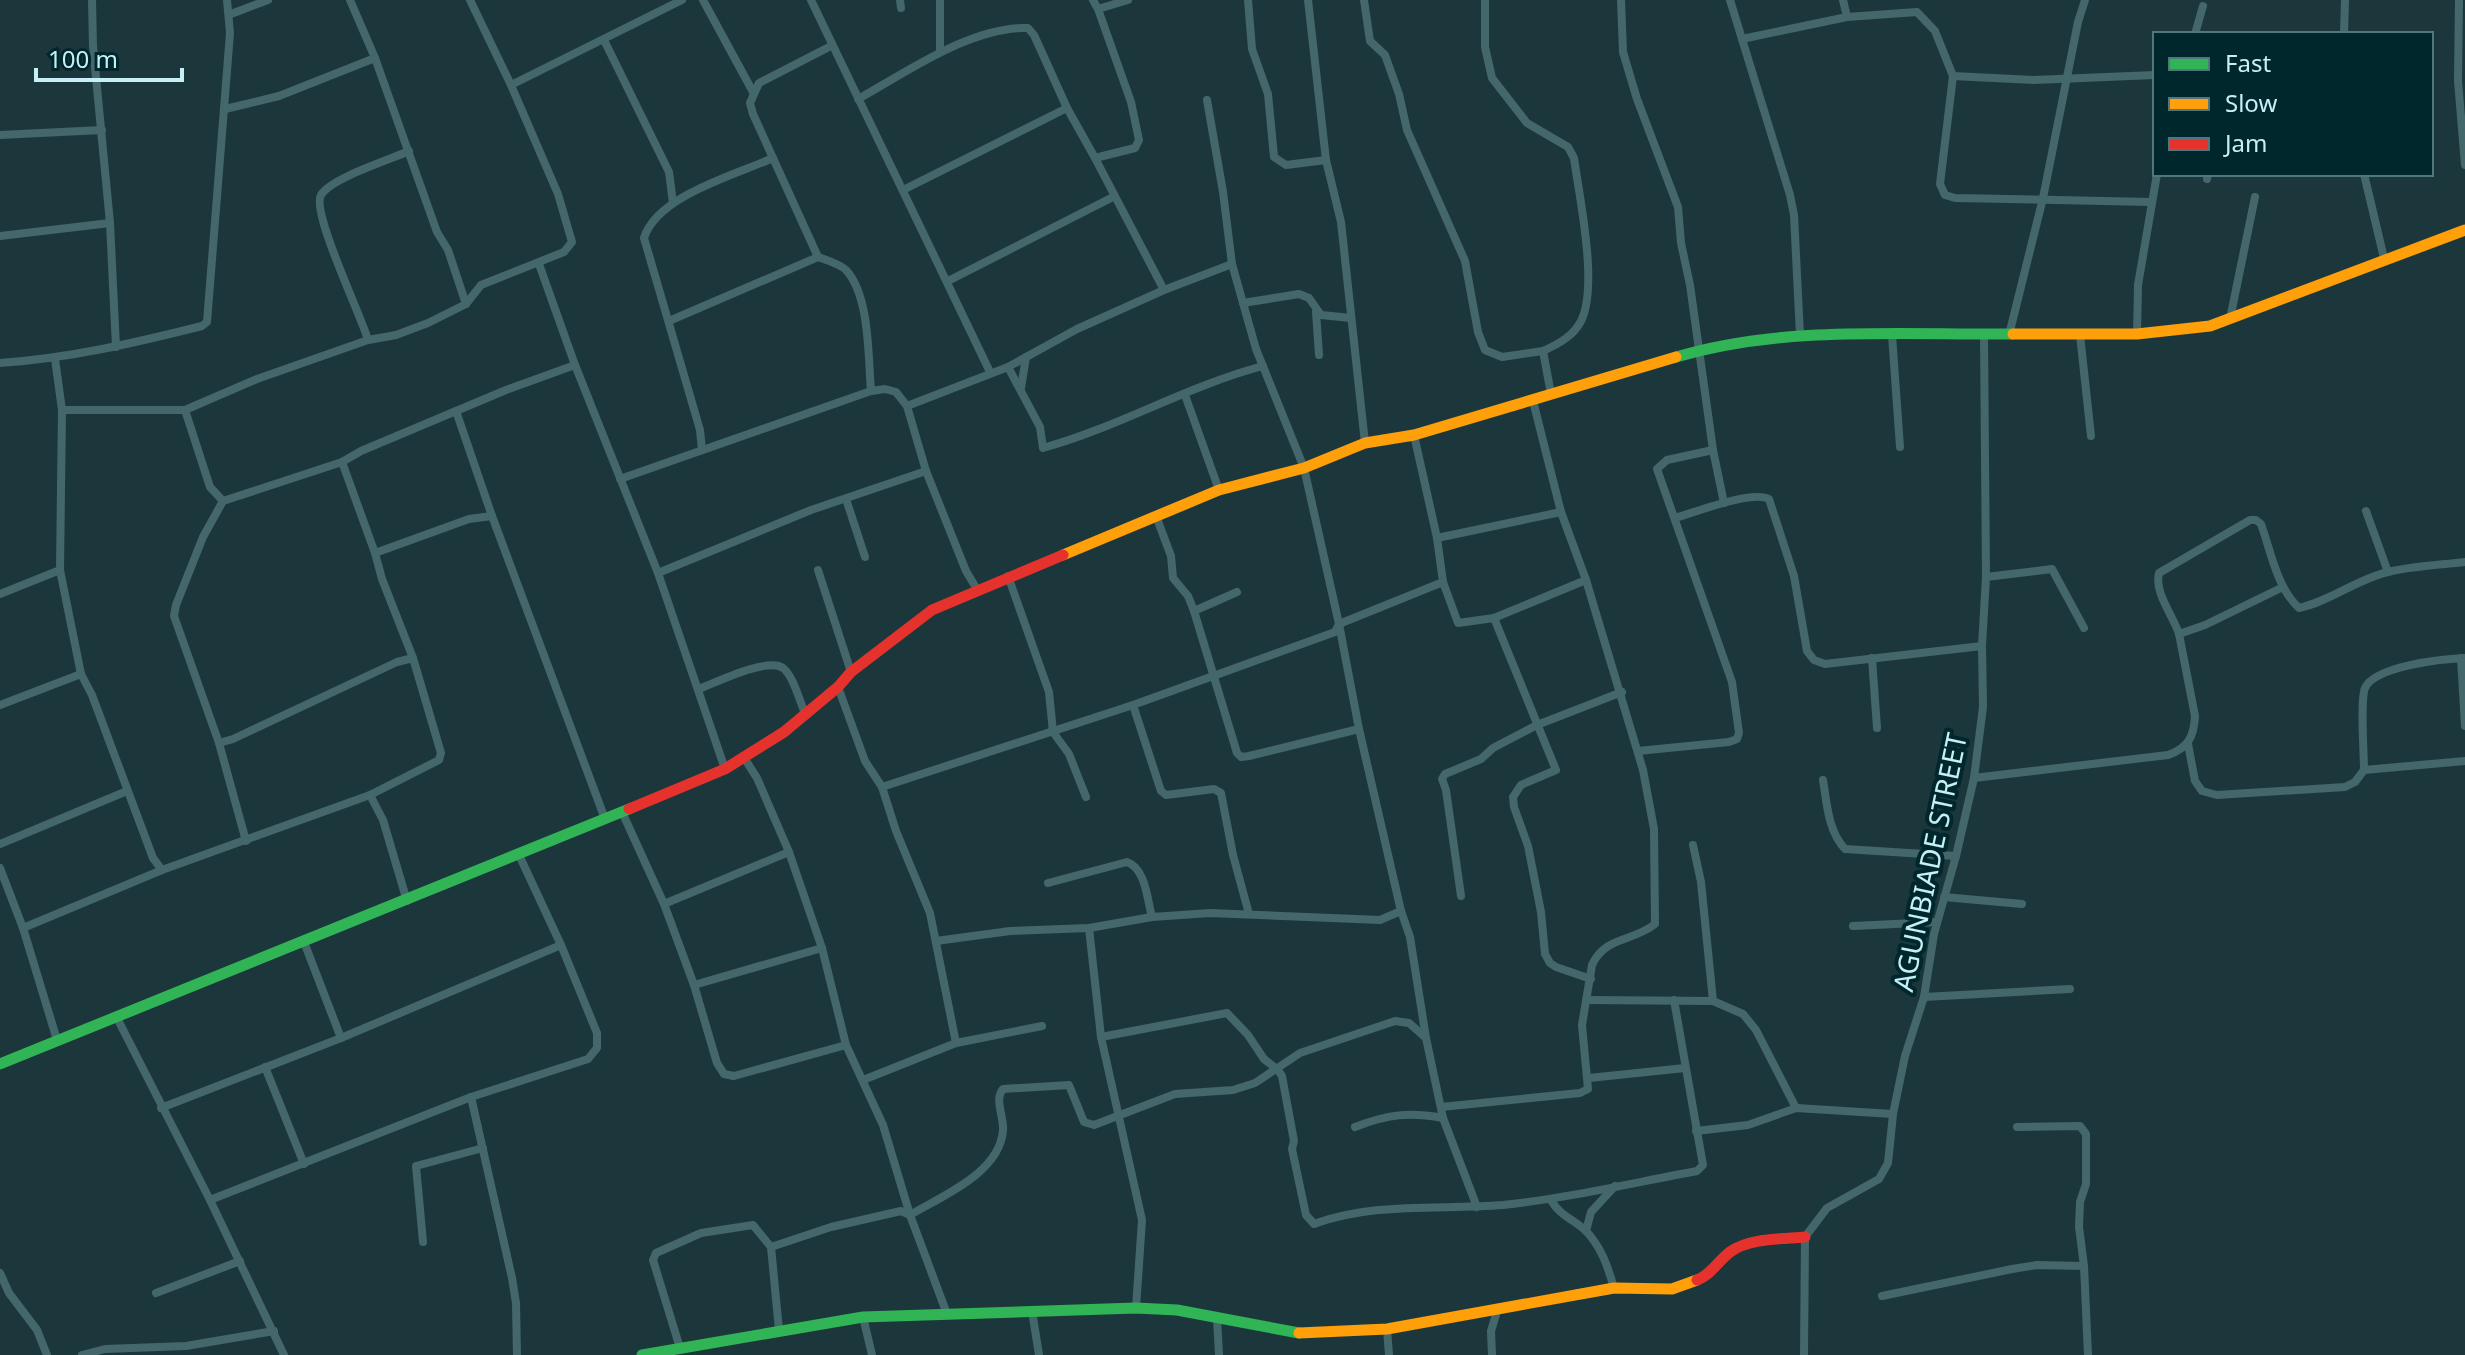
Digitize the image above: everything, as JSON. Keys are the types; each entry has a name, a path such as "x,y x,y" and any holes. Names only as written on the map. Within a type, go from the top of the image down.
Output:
{"street":[{"path":"92,0 93,46 110,223 116,347"},
{"path":"0,363 55,359 116,347 202,326 207,322 231,14 227,0"},
{"path":"231,14 268,0"},
{"path":"350,0 375,58 466,304"},
{"path":"62,410 185,410 257,379 368,340 396,335 466,304 481,285 564,252 572,242 558,194 470,0"},
{"path":"511,85 682,0"},
{"path":"703,0 753,92"},
{"path":"811,0 990,372"},
{"path":"940,0 940,51"},
{"path":"1095,158 1135,148 1139,140 1131,102 1096,4 1128,0"},
{"path":"1248,0 1252,49 1268,94 1274,157 1286,165 1326,160"},
{"path":"1308,0 1326,160 1341,222 1365,443"},
{"path":"1364,0 1370,41 1385,55 1399,94 1407,130 1465,261 1478,332 1485,350 1502,357 1543,351 1559,344 1579,325 1590,288 1574,158 1568,147 1527,123 1492,78 1485,47 1485,0"},
{"path":"1621,0 1623,52 1637,99 1678,207 1713,450 1724,503"},
{"path":"1730,0 1790,195 1794,215 1800,335"},
{"path":"1843,0 1847,17"},
{"path":"2009,335 2043,198 2085,0"},
{"path":"2344,32 2345,0"},
{"path":"2459,0 2465,165"},
{"path":"2196,32 2203,6"},
{"path":"1742,39 1847,17 1917,12 1935,31 1953,76 1940,184 1945,195 1955,198 2043,198 2097,203 2152,202"},
{"path":"858,99 923,64 940,51 966,40 1028,28 1113,197 1164,290"},
{"path":"604,40 669,172 673,203"},
{"path":"831,46 767,77 753,92 750,103 818,257 845,269 858,293 867,331 871,391"},
{"path":"225,109 279,96 375,58"},
{"path":"1953,76 2068,79 2153,75"},
{"path":"1207,100 1232,264 1263,366 1304,468 1359,729 1401,911 1410,937 1443,1118 1477,1207"},
{"path":"903,190 1067,108"},
{"path":"0,135 102,130"},
{"path":"368,340 331,241 322,225 319,197 330,186 409,151"},
{"path":"702,450 700,430 644,238 653,218 673,203 699,188 773,158"},
{"path":"2137,334 2138,285 2157,176"},
{"path":"2364,176 2384,258"},
{"path":"948,281 1113,197"},
{"path":"2230,319 2255,197"},
{"path":"0,236 110,223"},
{"path":"0,1064 407,901 725,769 784,732 838,687 851,672 932,610 1219,490 1304,468 1365,443 1414,435 1700,350 1800,335 2080,335 2193,330 2230,319 2384,258 2464,232"},
{"path":"669,321 818,257"},
{"path":"539,264 575,365 658,573 725,769"},
{"path":"907,406 1008,367 1077,329 1232,264"},
{"path":"1243,303 1299,294 1309,298 1321,315 1351,318"},
{"path":"1316,311 1319,355"},
{"path":"1892,335 1900,447"},
{"name":"AGUNBIADE STREET","path":"1805,1237 1827,1208 1879,1179 1888,1163 1893,1114 1905,1056 1924,997 1937,922 1974,778 1983,707 1982,646 1986,577 1984,335"},
{"path":"2080,335 2091,436"},
{"path":"1543,351 1551,394"},
{"path":"1020,389 1026,357"},
{"path":"55,359 62,410 60,570 81,674 92,695 153,858 162,870"},
{"path":"246,841 219,743 174,616 203,537 223,501 342,462 456,411 575,365"},
{"path":"1008,367 1040,427 1043,448 1109,427 1224,376 1263,366"},
{"path":"620,479 871,391 885,389 896,392 907,406 926,471 966,571 978,591"},
{"path":"1185,395 1219,490"},
{"path":"1441,1107 1580,1093 1588,1089 1582,1025 1592,965 1597,955 1610,943 1625,940 1655,924 1654,829 1638,751 1586,580 1561,512 1533,401"},
{"path":"185,410 210,487 223,501"},
{"path":"456,411 605,819"},
{"path":"1414,435 1437,538 1443,582 1458,623 1494,618 1586,580"},
{"path":"1638,751 1729,742 1737,739 1739,733 1732,682 1657,469 1667,460 1713,450"},
{"path":"23,928 151,874 370,795 439,760 441,753 413,658 342,462"},
{"path":"658,573 926,471"},
{"path":"1675,518 1724,503 1763,496 1773,506 1794,576 1807,651 1814,660 1825,664 1982,646"},
{"path":"846,499 865,557"},
{"path":"2366,511 2388,572"},
{"path":"1437,538 1561,512"},
{"path":"375,553 469,519 492,516"},
{"path":"1156,516 1171,556 1173,578 1188,596 1194,611 1237,753 1241,757 1359,729"},
{"path":"2465,562 2388,572 2299,608 2283,587 2261,524 2250,520 2159,573 2157,582 2179,634 2195,716 2195,729 2188,744 2195,781 2202,791 2217,795 2345,787 2355,782 2364,770 2364,690 2373,678 2387,671 2463,658 2465,726"},
{"path":"1986,577 2052,569 2084,628"},
{"path":"0,594 60,570"},
{"path":"818,570 851,672"},
{"path":"1008,576 1047,684 1052,703 1053,732 1069,754 1086,797"},
{"path":"882,787 1133,705 1335,632 1339,624 1443,582"},
{"path":"2179,634 2205,625 2283,587"},
{"path":"1194,611 1237,592"},
{"path":"1494,618 1556,770 1521,785 1513,797 1528,846 1545,954 1556,967 1591,979"},
{"path":"219,743 397,662 413,658"},
{"path":"1872,658 1877,728"},
{"path":"699,689 769,663 782,668 790,678 805,713"},
{"path":"0,705 81,674"},
{"path":"838,687 865,761 882,787 896,831 930,913 956,1043"},
{"path":"1461,896 1442,779 1445,774 1481,759 1493,748 1537,725 1622,692"},
{"path":"1133,705 1161,791 1166,795 1214,789 1221,793 1249,914"},
{"path":"1974,778 2168,755 2188,744"},
{"path":"743,756 757,778 789,852 822,948 846,1045 883,1125 910,1215 947,1314"},
{"path":"2364,770 2465,761"},
{"path":"1823,780 1832,828 1845,849 1956,856"},
{"path":"0,844 127,791"},
{"path":"370,795 383,820 407,901"},
{"path":"622,812 664,904 694,985 717,1063 724,1074 734,1076 846,1045"},
{"path":"1693,845 1701,882 1713,1001"},
{"path":"664,904 789,852"},
{"path":"210,1200 471,1097 588,1059 597,1048 597,1033 519,855"},
{"path":"151,874 153,858"},
{"path":"1048,883 1127,862 1136,865 1140,872 1152,917"},
{"path":"0,868 23,928 57,1040"},
{"path":"1944,897 2022,904"},
{"path":"936,941 1010,931 1089,928 1152,917 1210,913 1380,920 1401,911"},
{"path":"1853,926 1937,922"},
{"path":"1089,928 1101,1037 1142,1220 1136,1308"},
{"path":"304,942 341,1038"},
{"path":"161,1108 341,1038 561,945"},
{"path":"694,985 822,948"},
{"path":"1924,997 2070,989"},
{"path":"1587,1000 1713,1001 1750,1020 1796,1108"},
{"path":"1101,1037 1227,1013 1248,1035 1264,1059 1278,1070 1285,1089 1294,1141 1292,1149 1306,1215 1314,1224 1385,1207 1477,1207 1551,1200 1697,1171 1703,1165 1703,1157 1674,1000"},
{"path":"116,1016 210,1200 284,1355"},
{"path":"910,1215 969,1180 994,1158 1004,1129 999,1097 1003,1089 1069,1085 1088,1125 1175,1094 1233,1090 1255,1083 1300,1053 1395,1021 1409,1023 1426,1038"},
{"path":"863,1080 956,1043 1042,1026"},
{"path":"265,1067 304,1164"},
{"path":"1589,1078 1685,1068"},
{"path":"471,1097 512,1278 517,1355"},
{"path":"1696,1131 1748,1125 1796,1108 1893,1114"},
{"path":"1355,1127 1399,1114 1443,1118"},
{"path":"2017,1127 2080,1126 2086,1134 2086,1184 2080,1202 2079,1227 2088,1355"},
{"path":"423,1242 416,1166 483,1148"},
{"path":"1586,1231 1591,1212 1615,1186"},
{"path":"1551,1200 1557,1210 1586,1231 1606,1260 1614,1288"},
{"path":"771,1247 831,1227 901,1211 910,1215"},
{"path":"680,1348 653,1260 656,1253 701,1233 753,1225 771,1247 779,1330"},
{"path":"642,1355 863,1317 1032,1311 1177,1310 1316,1334 1387,1329 1614,1288 1672,1289 1704,1278 1732,1250 1757,1242 1805,1237 1804,1355"},
{"path":"156,1293 240,1261"},
{"path":"1882,1296 2037,1265 2084,1266"},
{"path":"0,1273 5,1295 37,1330 47,1355"},
{"path":"1492,1355 1491,1331 1498,1308"},
{"path":"1032,1311 1039,1355"},
{"path":"863,1317 872,1355"},
{"path":"1217,1318 1219,1355"},
{"path":"1387,1329 1389,1355"},
{"path":"82,1355 105,1349 186,1346 274,1331"}],"traffic: fast":[{"path":"1676,357 1717,347 1801,336 2013,334"},
{"path":"0,1064 629,809"},
{"path":"642,1355 863,1317 1136,1308 1177,1310 1299,1333"}],"traffic: slow":[{"path":"2013,334 2137,334 2210,326 2465,230"},
{"path":"1063,555 1219,490 1304,468 1365,443 1414,435 1676,357"},
{"path":"1299,1333 1387,1329 1614,1288 1672,1289 1697,1280"}],"traffic: jam":[{"path":"629,809 725,769 784,732 838,687 851,672 932,610 1063,555"},
{"path":"1697,1280 1738,1247 1766,1240 1805,1237"}]}
